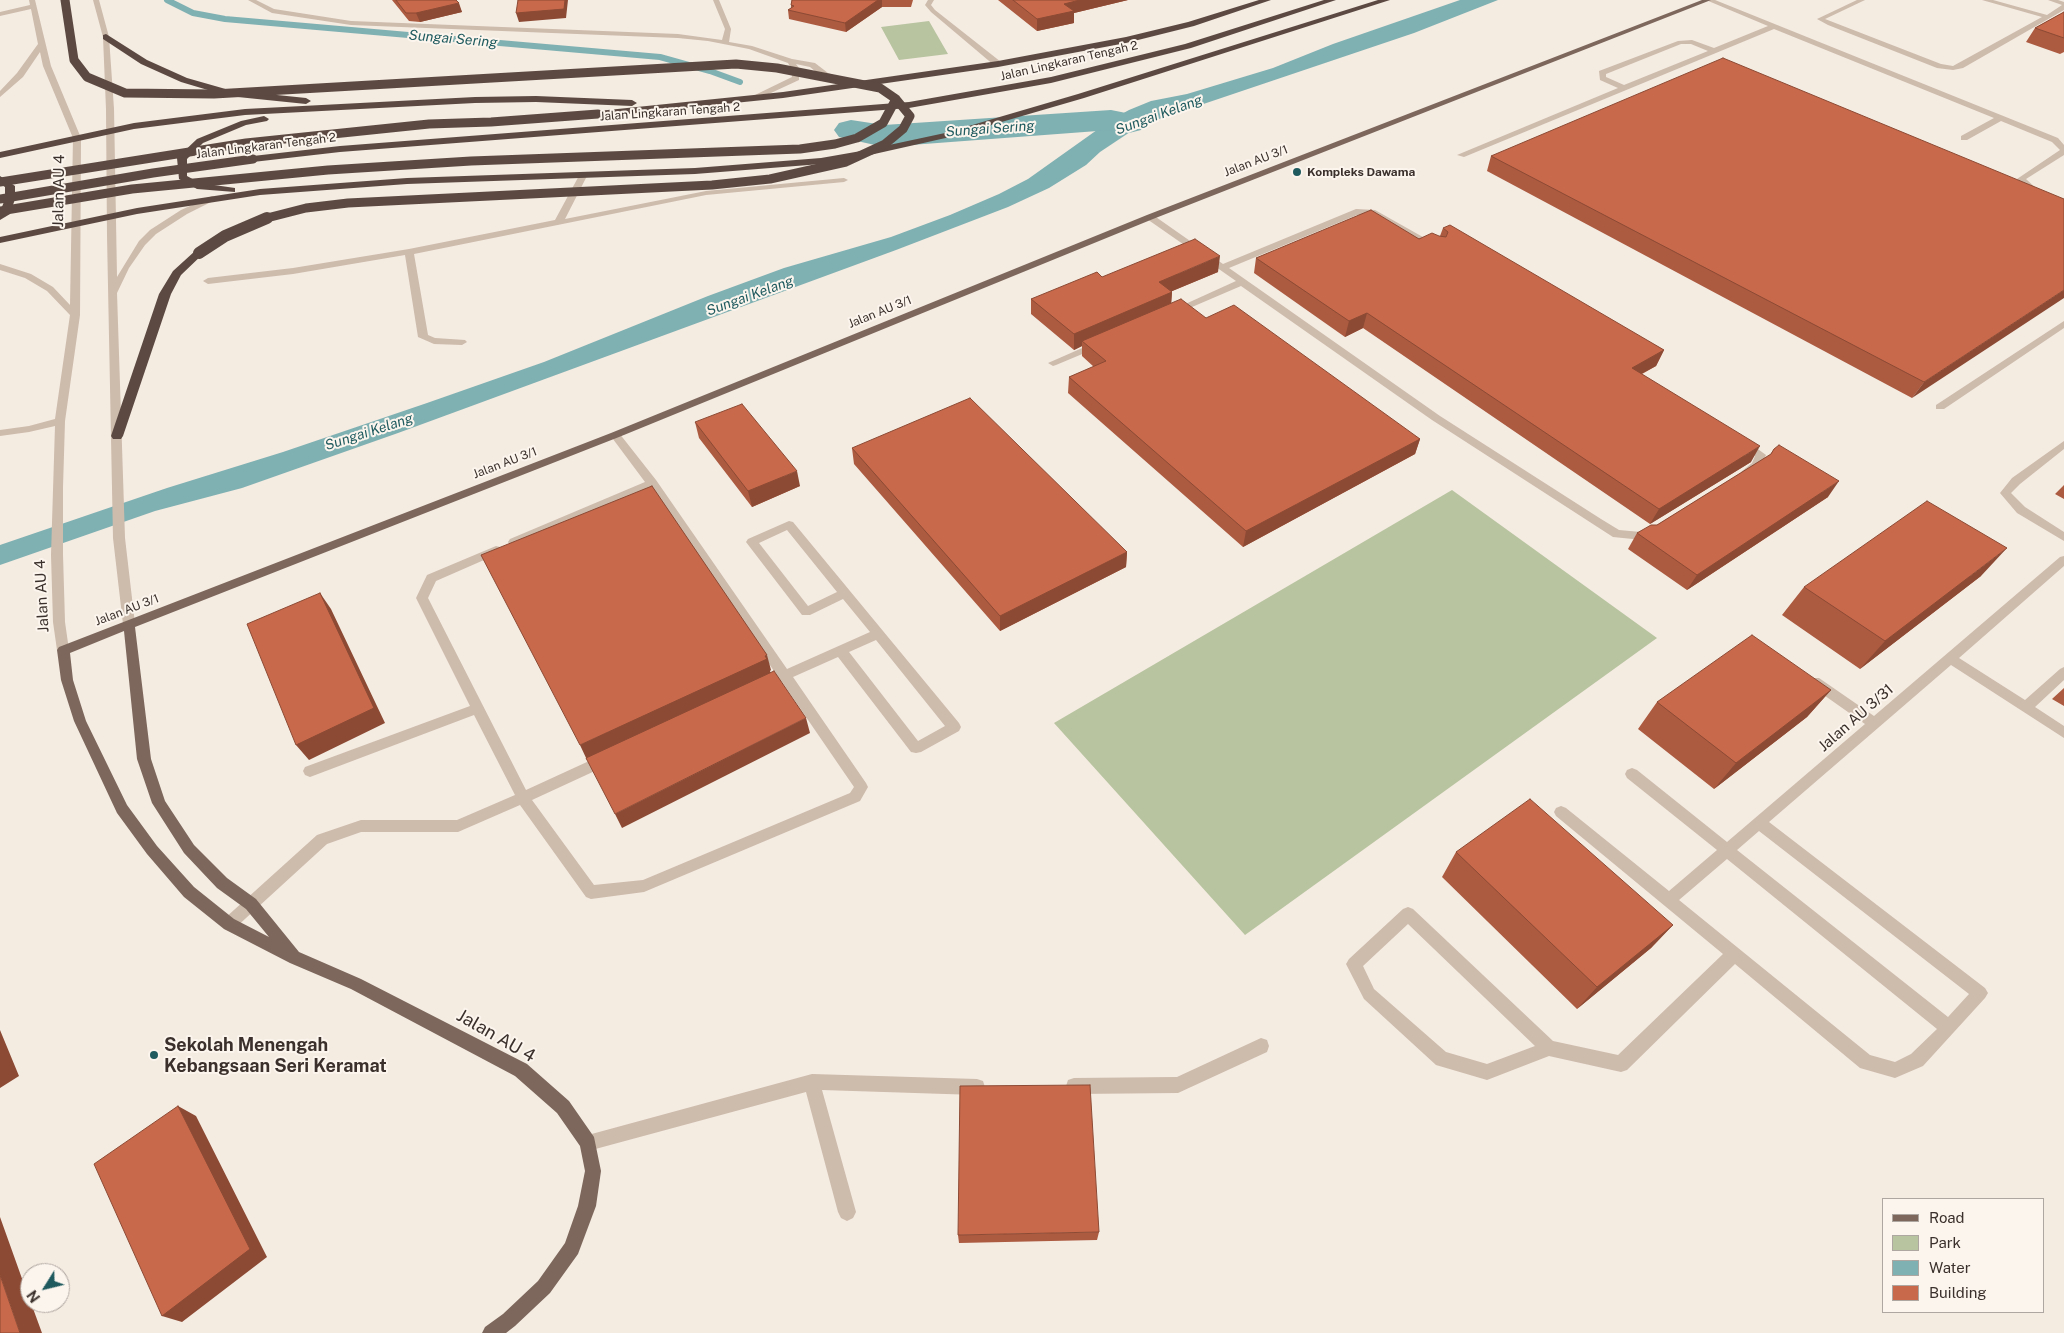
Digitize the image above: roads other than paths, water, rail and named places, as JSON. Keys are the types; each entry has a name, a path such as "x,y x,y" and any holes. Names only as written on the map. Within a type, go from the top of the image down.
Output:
{"highway":[{"path":"65,0 74,60 87,76 124,93 214,94 736,64 786,70 880,88 896,99 910,116 903,129 885,144 854,158 812,171 770,179 712,185 440,197 340,204 306,208 265,218 225,236 200,253 177,273 165,294 117,436"},
{"name":"Jalan Lingkaran Tengah 2","path":"0,181 246,143 429,124 491,122 598,114 877,82 998,64 1126,40 1191,24 1267,0"},
{"name":"Jalan Lingkaran Tengah 2","path":"0,199 153,172 340,149 881,108 966,96 1051,80 1188,46 1332,0"},
{"path":"0,240 111,216 260,192 407,180 695,171 821,161 910,144 1081,96 1386,0"},
{"path":"106,37 159,70 184,80 228,93 288,100 391,103 536,100 668,106"},
{"path":"0,211 132,189 345,169 471,161 800,149 857,138 883,123 896,99"},
{"path":"0,155 111,131 244,112 318,109 391,103"},
{"path":"260,192 197,186 182,177 182,158 200,141 227,128 318,109"},
{"path":"0,181 10,186 6,212 0,217"}],"main road":[{"name":"Jalan AU 3/1","path":"63,650 615,435 1150,217 1709,0"},
{"name":"Jalan AU 4","path":"129,624 144,759 159,804 189,849 222,883 251,904 295,958"},
{"name":"Jalan AU 4","path":"63,650 67,680 80,721 122,809 152,850 190,892 229,924 295,958 356,984 521,1070 563,1107 588,1143 593,1171 587,1206 572,1248 544,1287 509,1320 491,1333"}],"street":[{"name":"Jalan AU 4","path":"96,0 106,37 111,131 111,216 119,538 129,624"},
{"path":"251,0 272,11 351,23 678,36 708,39 750,47 790,62 812,65 825,75 877,82"},
{"path":"716,0 728,29 725,43"},
{"path":"931,0 928,5 933,11 998,64"},
{"path":"1709,0 2055,140 2064,150 2021,179 2047,203 2064,210"},
{"path":"1862,0 1820,19 1931,62 1953,68 1960,66 2048,17 2064,6"},
{"path":"1985,0 2048,17"},
{"path":"2051,0 2064,6"},
{"path":"0,14 32,3 47,66 76,138"},
{"path":"1462,156 1774,26"},
{"path":"1625,88 1603,78 1602,73 1680,42 1692,42 1716,50"},
{"path":"0,95 20,75 42,44"},
{"path":"758,97 796,78 795,68 790,62"},
{"path":"1964,138 2000,118"},
{"name":"Jalan AU 4","path":"63,650 59,622 58,488 60,421 75,315 76,138"},
{"path":"558,223 584,174"},
{"path":"208,281 409,252 706,193 844,180"},
{"path":"113,296 125,268 142,243 153,232 184,212 215,198"},
{"path":"1222,268 1356,212 1372,212 1438,248"},
{"path":"1150,217 1436,418 1597,522 1618,534 1643,536 1659,526"},
{"path":"409,252 423,337 434,340 462,342"},
{"path":"0,267 28,276 50,289 75,315"},
{"path":"1170,313 1242,282"},
{"path":"1940,407 2064,324"},
{"path":"1053,363 1107,340"},
{"path":"0,433 29,429 60,421"},
{"path":"615,435 652,483 861,787 855,797 644,886 591,892 523,798 422,598 431,578 652,483"},
{"path":"1736,436 1762,455 1756,465 1740,475"},
{"path":"2064,444 2016,481 2005,493 2021,510 2064,537"},
{"path":"840,650 916,748 954,727 789,525 752,542 806,612 844,593"},
{"name":"Jalan AU 3/31","path":"1669,900 2064,560"},
{"path":"767,684 878,634"},
{"path":"1950,658 2064,732"},
{"path":"2026,707 2064,672"},
{"path":"1803,674 1874,723"},
{"path":"310,771 478,708"},
{"path":"229,924 322,839 361,826 458,826 614,756"},
{"path":"1632,774 1949,1028"},
{"path":"1561,812 1866,1062 1895,1070 1917,1060 1980,993 1760,823"},
{"path":"1549,1048 1487,1072 1442,1059 1369,994 1354,964 1408,914 1549,1048 1621,1064 1734,954"},
{"path":"1062,1086 1178,1085 1261,1046"},
{"path":"812,1082 847,1212"},
{"path":"588,1143 812,1082 946,1088 994,1087"}],"water":[{"name":"Sungai Kelang","path":"1460,0 1498,0 1414,33 1150,122 1130,132 1100,152 1086,165 1049,188 1008,207 896,250 398,433 242,488 155,511 0,565 0,545 427,403 544,362 708,296 784,268 891,237 950,215 1028,179 1111,120 1129,110 1151,101 1187,94 1273,68 1333,44"}],"waterway":[{"name":"Sungai Sering","path":"167,0 193,13 225,19 660,57 710,71 740,82"},
{"name":"Sungai Sering","path":"851,130 884,136 1111,120 1129,123"}],"place":[{"name":"Kompleks Dawama","path":"1297,172"},
{"name":"Sekolah Menengah Kebangsaan Seri Keramat","path":"154,1055"}]}
